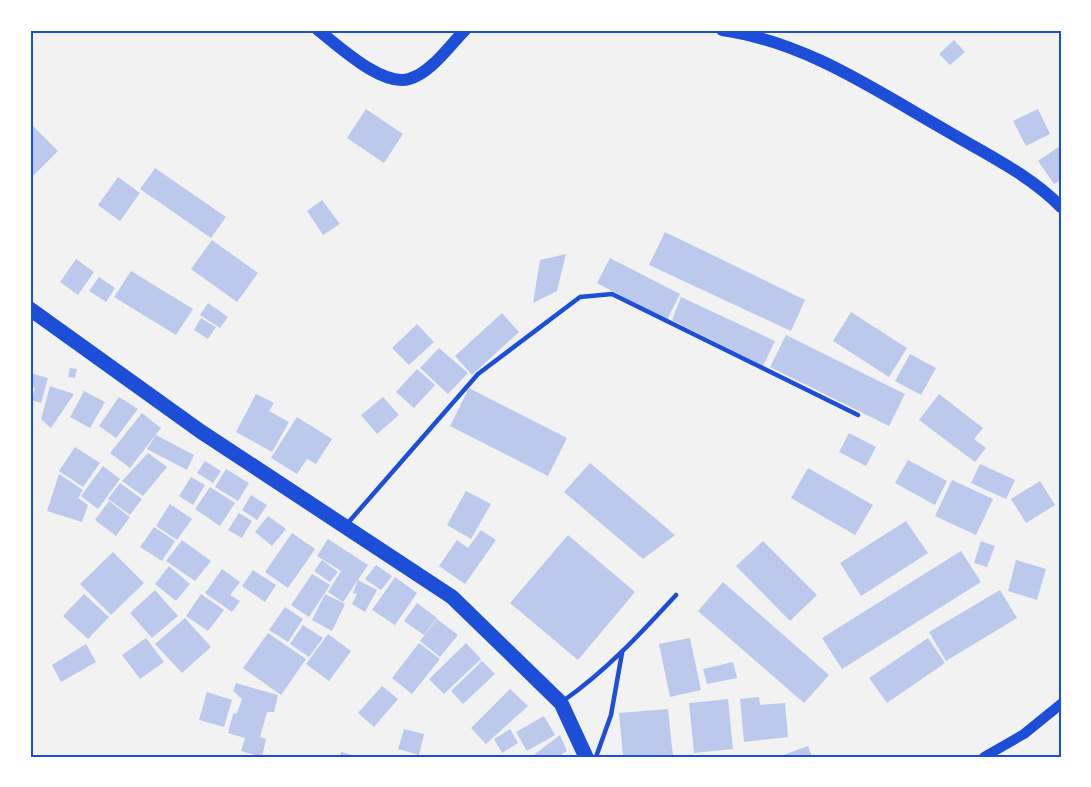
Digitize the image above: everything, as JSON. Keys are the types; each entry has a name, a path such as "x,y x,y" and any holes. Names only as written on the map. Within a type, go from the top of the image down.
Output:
{"main road":[{"path":"318,30 382,77 409,79 427,68 465,30"},
{"path":"722,30 784,43 828,63 1002,163 1046,192 1061,207"},
{"path":"30,309 200,431 452,597 561,703 586,757"}],"street":[{"path":"984,757 1024,734 1061,704"}],"lane":[{"path":"345,526 478,374 580,297 612,294 858,415"},
{"path":"561,703 589,683 622,653 676,595"},
{"path":"596,757 611,715 622,653"}],"building":[{"path":"954,40 965,52 950,65 939,54"},
{"path":"366,109 403,134 384,163 347,138"},
{"path":"1038,109 1050,134 1026,146 1013,121"},
{"path":"30,123 58,151 30,179"},
{"path":"1060,146 1061,180 1054,184 1038,161"},
{"path":"155,168 226,217 211,238 140,189"},
{"path":"118,177 140,193 120,221 98,205"},
{"path":"322,200 340,224 323,235 307,211"},
{"path":"665,232 805,300 791,331 649,265"},
{"path":"212,240 258,273 237,302 191,269"},
{"path":"566,254 557,291 533,303 540,260"},
{"path":"610,258 680,294 667,320 597,283"},
{"path":"76,259 94,272 78,295 60,282"},
{"path":"131,271 193,309 176,335 114,297"},
{"path":"99,277 115,288 106,302 89,291"},
{"path":"681,297 775,341 763,366 672,320"},
{"path":"208,303 228,317 220,328 200,315"},
{"path":"851,312 907,348 889,377 833,341"},
{"path":"502,313 519,332 472,375 455,356"},
{"path":"201,318 216,327 208,339 194,330"},
{"path":"417,324 434,342 409,365 392,348"},
{"path":"786,335 905,394 889,426 770,367"},
{"path":"439,348 468,373 448,394 420,368"},
{"path":"910,354 936,368 921,395 895,381"},
{"path":"70,368 77,369 75,378 68,377"},
{"path":"417,369 435,385 414,408 396,392"},
{"path":"30,373 48,378 41,403 31,400 35,388 30,386"},
{"path":"50,386 74,394 51,428 41,419"},
{"path":"469,388 567,438 548,476 450,426"},
{"path":"84,391 105,402 90,428 70,417"},
{"path":"256,394 274,403 269,411 289,422 272,452 236,432"},
{"path":"939,394 983,428 974,439 986,448 975,462 919,420"},
{"path":"119,397 138,409 116,438 99,426"},
{"path":"383,397 399,415 377,434 361,415"},
{"path":"142,413 161,428 130,468 110,453"},
{"path":"297,417 332,439 316,464 307,459 297,474 271,458"},
{"path":"849,433 876,447 866,466 839,452"},
{"path":"156,435 194,455 187,470 147,449"},
{"path":"75,447 100,463 83,487 59,471"},
{"path":"148,453 167,467 143,496 122,481"},
{"path":"908,460 947,481 935,505 895,483"},
{"path":"205,461 221,471 213,483 197,473"},
{"path":"590,463 675,535 643,559 564,492"},
{"path":"980,464 1015,480 1006,499 971,483"},
{"path":"103,466 120,479 98,509 81,496"},
{"path":"808,468 873,505 855,535 791,498"},
{"path":"226,469 249,483 238,501 215,487"},
{"path":"59,474 83,490 78,498 88,505 82,522 47,511"},
{"path":"191,477 205,485 193,505 179,496"},
{"path":"952,480 993,499 976,535 935,516"},
{"path":"1040,481 1055,505 1026,523 1011,499"},
{"path":"120,483 142,499 130,515 108,499"},
{"path":"210,487 235,503 220,526 195,509"},
{"path":"466,491 491,504 471,539 447,525"},
{"path":"251,495 267,505 257,520 242,510"},
{"path":"109,501 130,517 116,536 95,520"},
{"path":"170,504 192,519 177,540 156,526"},
{"path":"239,513 252,521 242,538 228,530"},
{"path":"268,516 286,529 272,546 255,532"},
{"path":"906,521 928,553 861,596 840,563"},
{"path":"154,527 175,541 162,561 140,547"},
{"path":"481,530 496,540 465,584 439,566 457,540 468,548"},
{"path":"292,533 315,549 288,588 265,572"},
{"path":"568,535 635,592 578,660 510,603"},
{"path":"328,539 368,565 343,602 328,592 341,571 317,556"},
{"path":"182,540 211,561 195,581 166,561"},
{"path":"763,541 817,595 790,621 736,566"},
{"path":"981,541 995,546 987,567 974,563"},
{"path":"961,551 981,582 842,669 822,638"},
{"path":"113,552 144,583 111,615 80,584"},
{"path":"322,560 338,572 330,582 314,571"},
{"path":"1016,560 1046,569 1037,600 1008,591"},
{"path":"376,565 392,576 381,590 365,579"},
{"path":"169,566 190,584 176,601 155,584"},
{"path":"222,569 240,582 230,595 240,601 232,612 205,593"},
{"path":"253,570 276,585 265,602 242,586"},
{"path":"312,574 330,585 309,617 291,605"},
{"path":"395,577 417,593 395,625 372,610"},
{"path":"358,580 377,590 365,612 352,604 357,594 353,593"},
{"path":"723,582 829,675 804,703 698,611"},
{"path":"155,590 178,616 152,638 130,613"},
{"path":"1000,590 1017,618 946,661 929,632"},
{"path":"84,594 109,617 88,639 63,616"},
{"path":"201,594 224,610 208,631 186,616"},
{"path":"325,594 345,604 332,631 312,620"},
{"path":"417,603 437,618 424,635 404,621"},
{"path":"285,607 303,619 288,642 269,630"},
{"path":"185,618 211,647 182,673 155,644"},
{"path":"437,619 458,635 440,657 420,641"},
{"path":"303,625 323,638 309,657 290,644"},
{"path":"268,633 306,659 281,695 243,668"},
{"path":"328,634 351,651 329,681 306,664"},
{"path":"146,638 164,662 140,679 122,655"},
{"path":"690,638 701,690 670,697 659,644"},
{"path":"928,638 945,663 887,703 869,678"},
{"path":"419,643 440,659 412,694 392,678"},
{"path":"466,643 481,659 444,694 429,679"},
{"path":"86,644 96,662 61,682 52,665"},
{"path":"482,661 495,674 463,704 451,691"},
{"path":"733,662 737,678 707,684 703,669"},
{"path":"236,683 278,695 274,712 267,712 260,737 266,739 262,757 241,751 245,738 228,733 233,714 237,713 242,699 233,691"},
{"path":"382,686 398,699 374,727 358,713"},
{"path":"510,689 528,706 486,744 471,728"},
{"path":"207,692 232,700 224,727 199,720"},
{"path":"759,697 760,705 785,703 788,737 744,742 740,699"},
{"path":"728,699 733,749 694,753 689,703"},
{"path":"668,709 673,757 623,757 619,713"},
{"path":"544,716 555,735 527,751 516,732"},
{"path":"404,729 424,734 419,755 398,749"},
{"path":"510,729 518,743 502,753 494,739"},
{"path":"560,735 567,751 557,757 537,757 535,754"},
{"path":"808,746 812,757 778,757"},
{"path":"341,752 357,756 357,757 340,757"}]}
